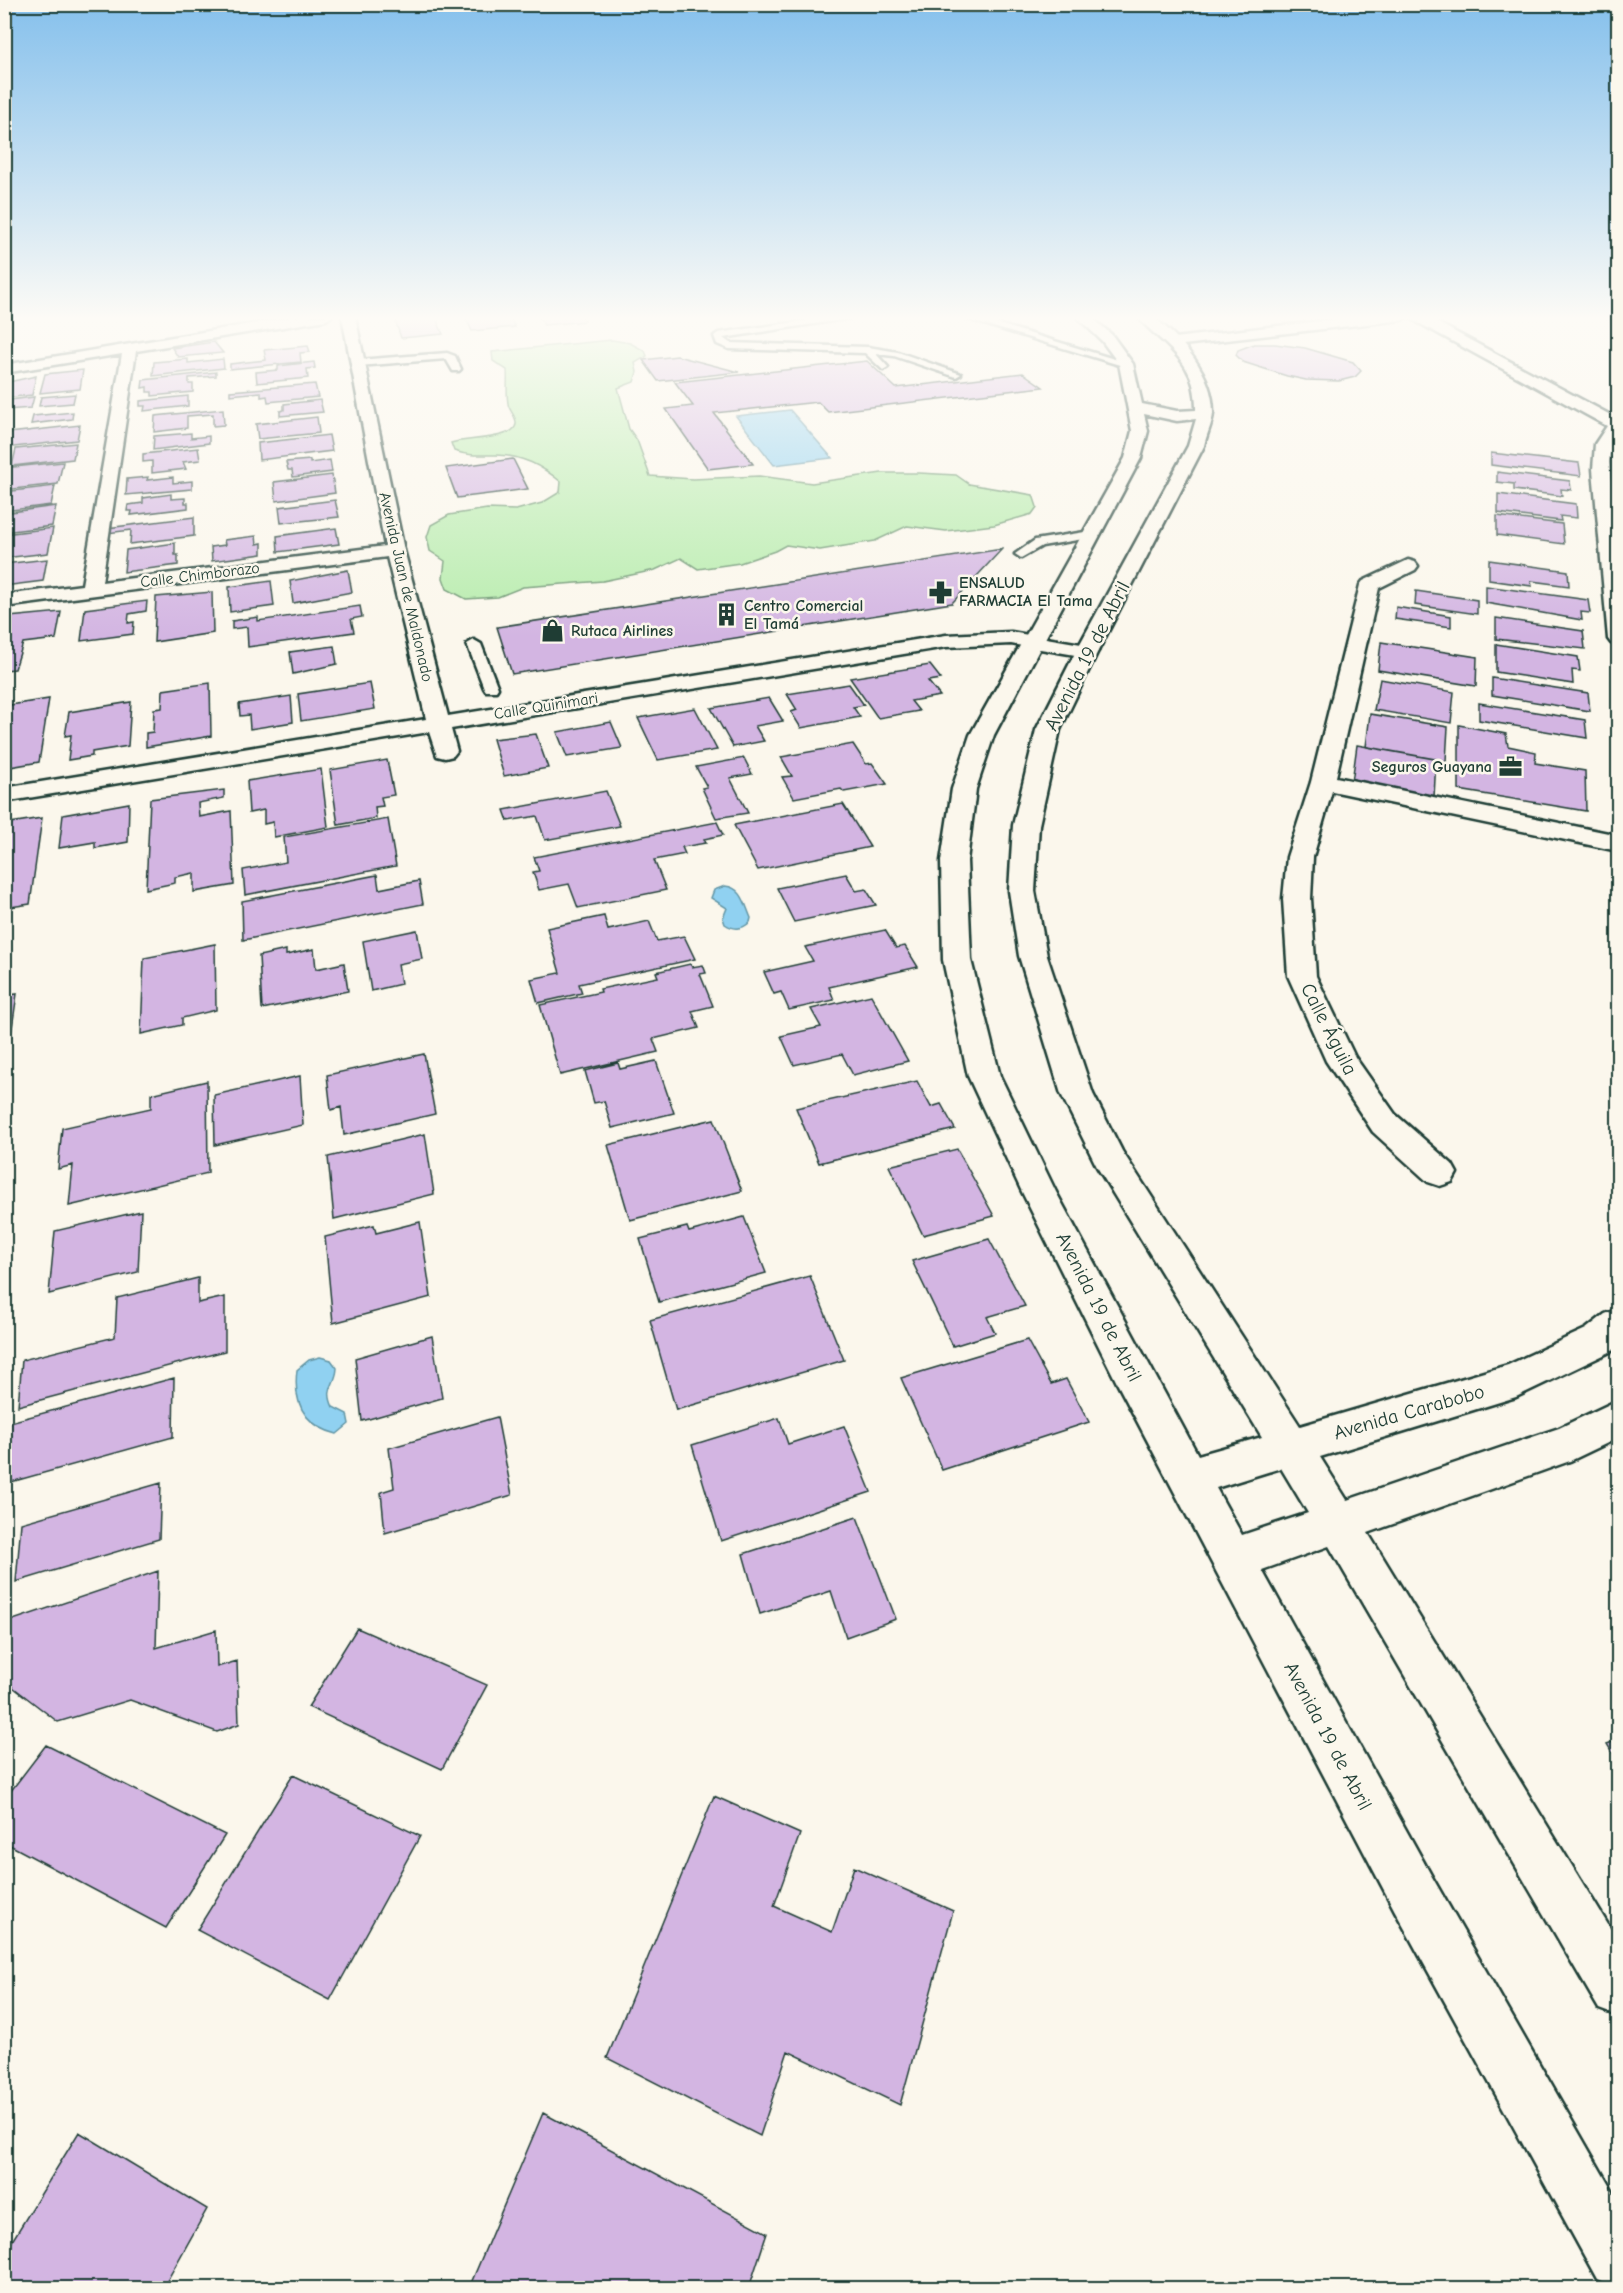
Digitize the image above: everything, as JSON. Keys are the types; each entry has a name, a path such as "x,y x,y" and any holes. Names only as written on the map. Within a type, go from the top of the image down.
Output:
{"street":[{"path":"91,590 118,423"},
{"name":"Avenida Juan de Maldonado","path":"370,423 395,550 445,751"},
{"name":"Avenida 19 de Abril","path":"1139,423 1133,458 982,735 964,789 954,861 957,960 984,1076 1039,1192 1189,1477 1413,1893 1618,2258"},
{"path":"1139,428 1192,423"},
{"name":"Avenida 19 de Abril","path":"1202,423 1196,446 1087,651 1048,730 1026,825 1022,891 1033,956 1077,1094 1109,1158 1339,1524 1618,1990"},
{"path":"1618,425 1601,443 1601,469 1615,555 1618,639"},
{"name":"Calle Chimborazo","path":"4,601 395,550"},
{"name":"Calle Águila","path":"1408,567 1370,585 1323,782 1300,857 1297,899 1302,976 1341,1061 1384,1123 1440,1173"},
{"name":"Calle Quinimari","path":"4,795 946,641 1011,638 1087,651"},
{"path":"1323,782 1618,843"},
{"name":"Avenida Carabobo","path":"1189,1477 1289,1445 1516,1380 1599,1340 1618,1325"},
{"path":"1233,1559 1570,1443 1618,1418"}],"lane":[{"path":"1021,554 1039,543 1091,535"},
{"path":"474,644 491,688"}],"green space":[{"path":"627,423 637,440 650,476 693,479 759,476 812,483 882,473 956,475 969,484 1033,495 1037,507 1032,514 994,525 946,531 907,526 875,541 820,550 786,545 740,563 698,569 681,558 655,570 603,581 523,587 498,597 466,599 447,589 443,578 445,561 430,551 427,537 431,525 449,515 487,509 516,510 542,503 560,492 561,482 539,466 514,457 454,451 451,443 498,436 513,429 516,424"}],"water":[{"path":"741,423 801,423 832,458 774,465"},
{"path":"725,886 735,889 745,902 751,918 750,922 744,926 735,928 725,924 723,918 727,908 711,898 714,890"},
{"path":"320,1357 331,1360 337,1368 330,1391 331,1400 333,1407 347,1414 349,1424 337,1434 316,1425 303,1411 299,1402 297,1370 309,1360"}],"building":[{"path":"155,423 187,423 187,428 154,432"},
{"path":"213,423 224,423 224,425 213,426"},
{"path":"318,423 319,433 258,439 256,424"},
{"path":"676,423 722,423 753,464 708,469"},
{"path":"80,425 77,440 5,448 9,433"},
{"path":"191,433 191,438 209,436 209,443 153,450 154,436"},
{"path":"329,435 332,451 259,460 258,443"},
{"path":"76,443 73,459 12,466 16,449"},
{"path":"198,448 200,460 183,462 186,469 152,473 152,461 143,462 143,454"},
{"path":"1491,453 1579,463 1581,476 1491,465"},
{"path":"513,459 528,489 457,498 446,468"},
{"path":"310,460 310,463 330,460 332,472 293,477 292,470 288,470 286,462"},
{"path":"63,462 58,484 4,490 4,468"},
{"path":"1497,472 1570,481 1571,490 1561,489 1562,496 1514,490 1514,484 1497,482"},
{"path":"332,475 335,493 276,501 274,482"},
{"path":"148,477 147,480 173,477 173,483 192,481 192,489 126,495 127,479"},
{"path":"55,486 51,505 4,511 4,492"},
{"path":"171,494 171,499 185,498 188,508 131,515 132,511 127,511 128,505 143,503 143,498"},
{"path":"1498,494 1576,504 1577,518 1560,516 1561,521 1498,513"},
{"path":"335,500 339,517 281,523 279,507"},
{"path":"56,506 52,526 4,532 4,513"},
{"path":"1497,516 1562,524 1564,544 1497,535"},
{"path":"194,517 194,536 130,544 131,530 107,533 107,528"},
{"path":"53,528 48,553 4,558 4,534"},
{"path":"336,528 339,544 278,552 277,536"},
{"path":"256,536 257,544 262,543 262,554 212,561 211,547 225,545 224,540"},
{"path":"175,543 178,565 124,572 126,550"},
{"name":"Centro Comercial El Tamá","path":"1002,549 952,603 512,674 497,627"},
{"path":"47,559 43,581 4,586 4,564"},
{"path":"1489,560 1568,571 1569,586 1531,581 1532,586 1489,580"},
{"path":"348,570 352,592 293,603 290,581"},
{"path":"271,581 274,606 230,612 229,587"},
{"path":"1486,586 1588,600 1590,613 1581,612 1582,620 1486,603"},
{"path":"1416,591 1477,600 1477,614 1415,605"},
{"path":"212,592 213,633 154,642 156,597"},
{"path":"147,601 146,611 129,614 128,623 134,622 133,634 81,641 85,609"},
{"path":"360,606 362,617 351,619 354,632 248,647 247,627 232,629 232,621 258,617 258,621"},
{"path":"1396,607 1451,616 1451,627 1395,619"},
{"path":"61,612 56,639 23,643 15,669 4,670 4,639 9,617"},
{"path":"1496,618 1583,631 1585,649 1496,639"},
{"path":"1381,642 1477,657 1476,686 1378,670"},
{"path":"1496,644 1578,657 1580,671 1572,670 1573,684 1496,672"},
{"path":"334,646 337,664 293,674 290,652"},
{"path":"930,665 941,679 928,681 940,696 911,701 919,711 878,718 850,678"},
{"path":"1492,678 1588,693 1590,711 1492,695"},
{"path":"1380,679 1454,692 1451,723 1374,710"},
{"path":"210,683 211,736 146,747 146,733 153,732 154,709 162,708 163,690"},
{"path":"370,683 375,709 301,721 298,694"},
{"path":"849,684 864,705 853,707 860,717 801,728 791,712 797,710 787,694"},
{"path":"291,696 293,722 250,729 249,715 240,716 239,704"},
{"path":"769,698 783,721 755,726 764,741 733,747 711,708"},
{"path":"49,699 39,762 4,768 4,706"},
{"path":"131,702 128,746 92,752 92,756 68,760 71,735 65,736 69,712"},
{"path":"1479,703 1585,720 1587,738 1479,720"},
{"path":"695,708 717,750 658,760 638,718"},
{"path":"1370,714 1448,727 1446,761 1366,747"},
{"path":"611,722 622,748 567,757 557,732"},
{"name":"Seguros Guayana","path":"1459,725 1506,734 1508,746 1536,752 1535,763 1585,771 1586,811 1459,790"},
{"path":"536,734 548,768 504,776 493,739"},
{"path":"853,744 866,764 872,763 887,784 844,792 841,789 794,798 782,777 792,776 781,757"},
{"path":"1357,745 1436,759 1434,797 1352,782"},
{"path":"744,758 752,774 730,778 748,813 716,818 702,788 707,787 696,767"},
{"path":"387,760 394,795 381,797 383,806 375,807 376,818 338,825 330,770"},
{"path":"321,769 328,827 274,837 273,822 264,824 264,810 249,813 247,781"},
{"path":"224,790 224,798 198,803 199,817 231,811 234,885 194,892 194,873 175,877 175,883 146,889 150,799"},
{"path":"606,791 620,826 545,840 537,816 508,821 504,810"},
{"path":"129,803 128,842 95,848 95,842 59,848 63,815"},
{"path":"843,804 870,847 758,870 734,825"},
{"path":"42,818 30,904 4,908 4,824"},
{"path":"388,819 396,866 245,895 243,870 286,862 284,837"},
{"path":"717,822 723,835 704,839 706,843 682,847 685,854 654,860 666,890 578,908 569,884 539,890 533,872 539,871 534,857"},
{"path":"846,874 856,891 866,889 876,905 794,922 777,888"},
{"path":"377,875 379,889 419,881 423,904 243,940 242,901"},
{"path":"604,916 608,930 649,921 657,941 684,936 695,959 579,984 582,993 538,1003 531,979 560,973 547,928"},
{"path":"417,930 422,959 398,964 401,984 371,991 363,941"},
{"path":"885,930 896,948 905,946 918,967 829,987 834,1000 789,1010 781,992 774,994 764,972 813,961 805,947"},
{"path":"215,944 216,1010 182,1018 182,1025 141,1034 144,958"},
{"path":"314,949 316,969 344,963 348,991 262,1009 259,956 286,950 286,955"},
{"path":"10,954 4,989 4,955"},
{"path":"690,964 692,967 703,965 706,973 700,974 713,1006 692,1011 699,1028 653,1039 658,1052 560,1075 540,1005 658,977 656,972"},
{"path":"17,994 7,1062 4,1063 4,996"},
{"path":"871,995 908,1061 853,1075 842,1054 794,1065 781,1036 821,1027 811,1009"},
{"path":"424,1054 435,1114 344,1135 341,1107 331,1110 327,1075"},
{"path":"656,1061 674,1113 612,1128 604,1101 594,1103 585,1071 618,1063 620,1069"},
{"path":"300,1076 303,1125 215,1145 214,1095"},
{"path":"207,1081 208,1173 69,1206 73,1165 58,1169 62,1128 151,1108 151,1094"},
{"path":"917,1081 931,1107 941,1104 955,1129 819,1163 796,1108"},
{"path":"714,1119 742,1191 630,1220 608,1145"},
{"path":"425,1134 434,1194 334,1219 328,1157"},
{"path":"957,1149 994,1216 923,1235 889,1166"},
{"path":"141,1211 138,1272 49,1294 55,1231"},
{"path":"744,1217 766,1273 659,1302 640,1239 687,1227 689,1232"},
{"path":"420,1222 431,1297 333,1323 325,1237 374,1225 376,1233"},
{"path":"989,1239 1025,1306 987,1317 995,1333 953,1346 912,1261"},
{"path":"810,1276 844,1360 676,1410 650,1320"},
{"path":"198,1278 198,1303 225,1297 225,1351 18,1406 22,1360 115,1337 117,1298"},
{"path":"432,1336 442,1398 362,1421 355,1358"},
{"path":"1027,1340 1051,1384 1066,1379 1089,1422 942,1470 901,1378"},
{"path":"174,1378 173,1437 4,1484 10,1422"},
{"path":"497,1417 512,1495 385,1533 381,1492 394,1488 389,1448"},
{"path":"779,1418 788,1444 844,1426 871,1492 721,1541 692,1445"},
{"path":"161,1483 159,1539 16,1582 21,1523"},
{"path":"857,1517 896,1619 846,1637 831,1591 760,1614 743,1554"},
{"path":"158,1571 156,1648 216,1630 217,1667 237,1661 239,1724 217,1732 130,1700 58,1722 5,1681 10,1621"},
{"path":"357,1628 487,1685 442,1769 308,1707"},
{"path":"1618,1740 1618,1762 1607,1744"},
{"path":"46,1745 225,1835 166,1928 4,1842 4,1800"},
{"path":"293,1775 420,1836 330,2000 197,1930"},
{"path":"714,1796 800,1834 774,1906 832,1932 854,1867 953,1911 900,2105 788,2051 760,2136 607,2058"},
{"path":"543,2113 767,2233 749,2288 469,2288"},
{"path":"79,2132 207,2209 163,2288 4,2288 4,2254"}],"place":[{"name":"ENSALUD FARMACIA El Tama","path":"941,592"},
{"name":"Centro Comercial El Tamá","path":"726,615"},
{"name":"Rutaca Airlines","path":"553,631"},
{"name":"Seguros Guayana","path":"1510,767"}]}
